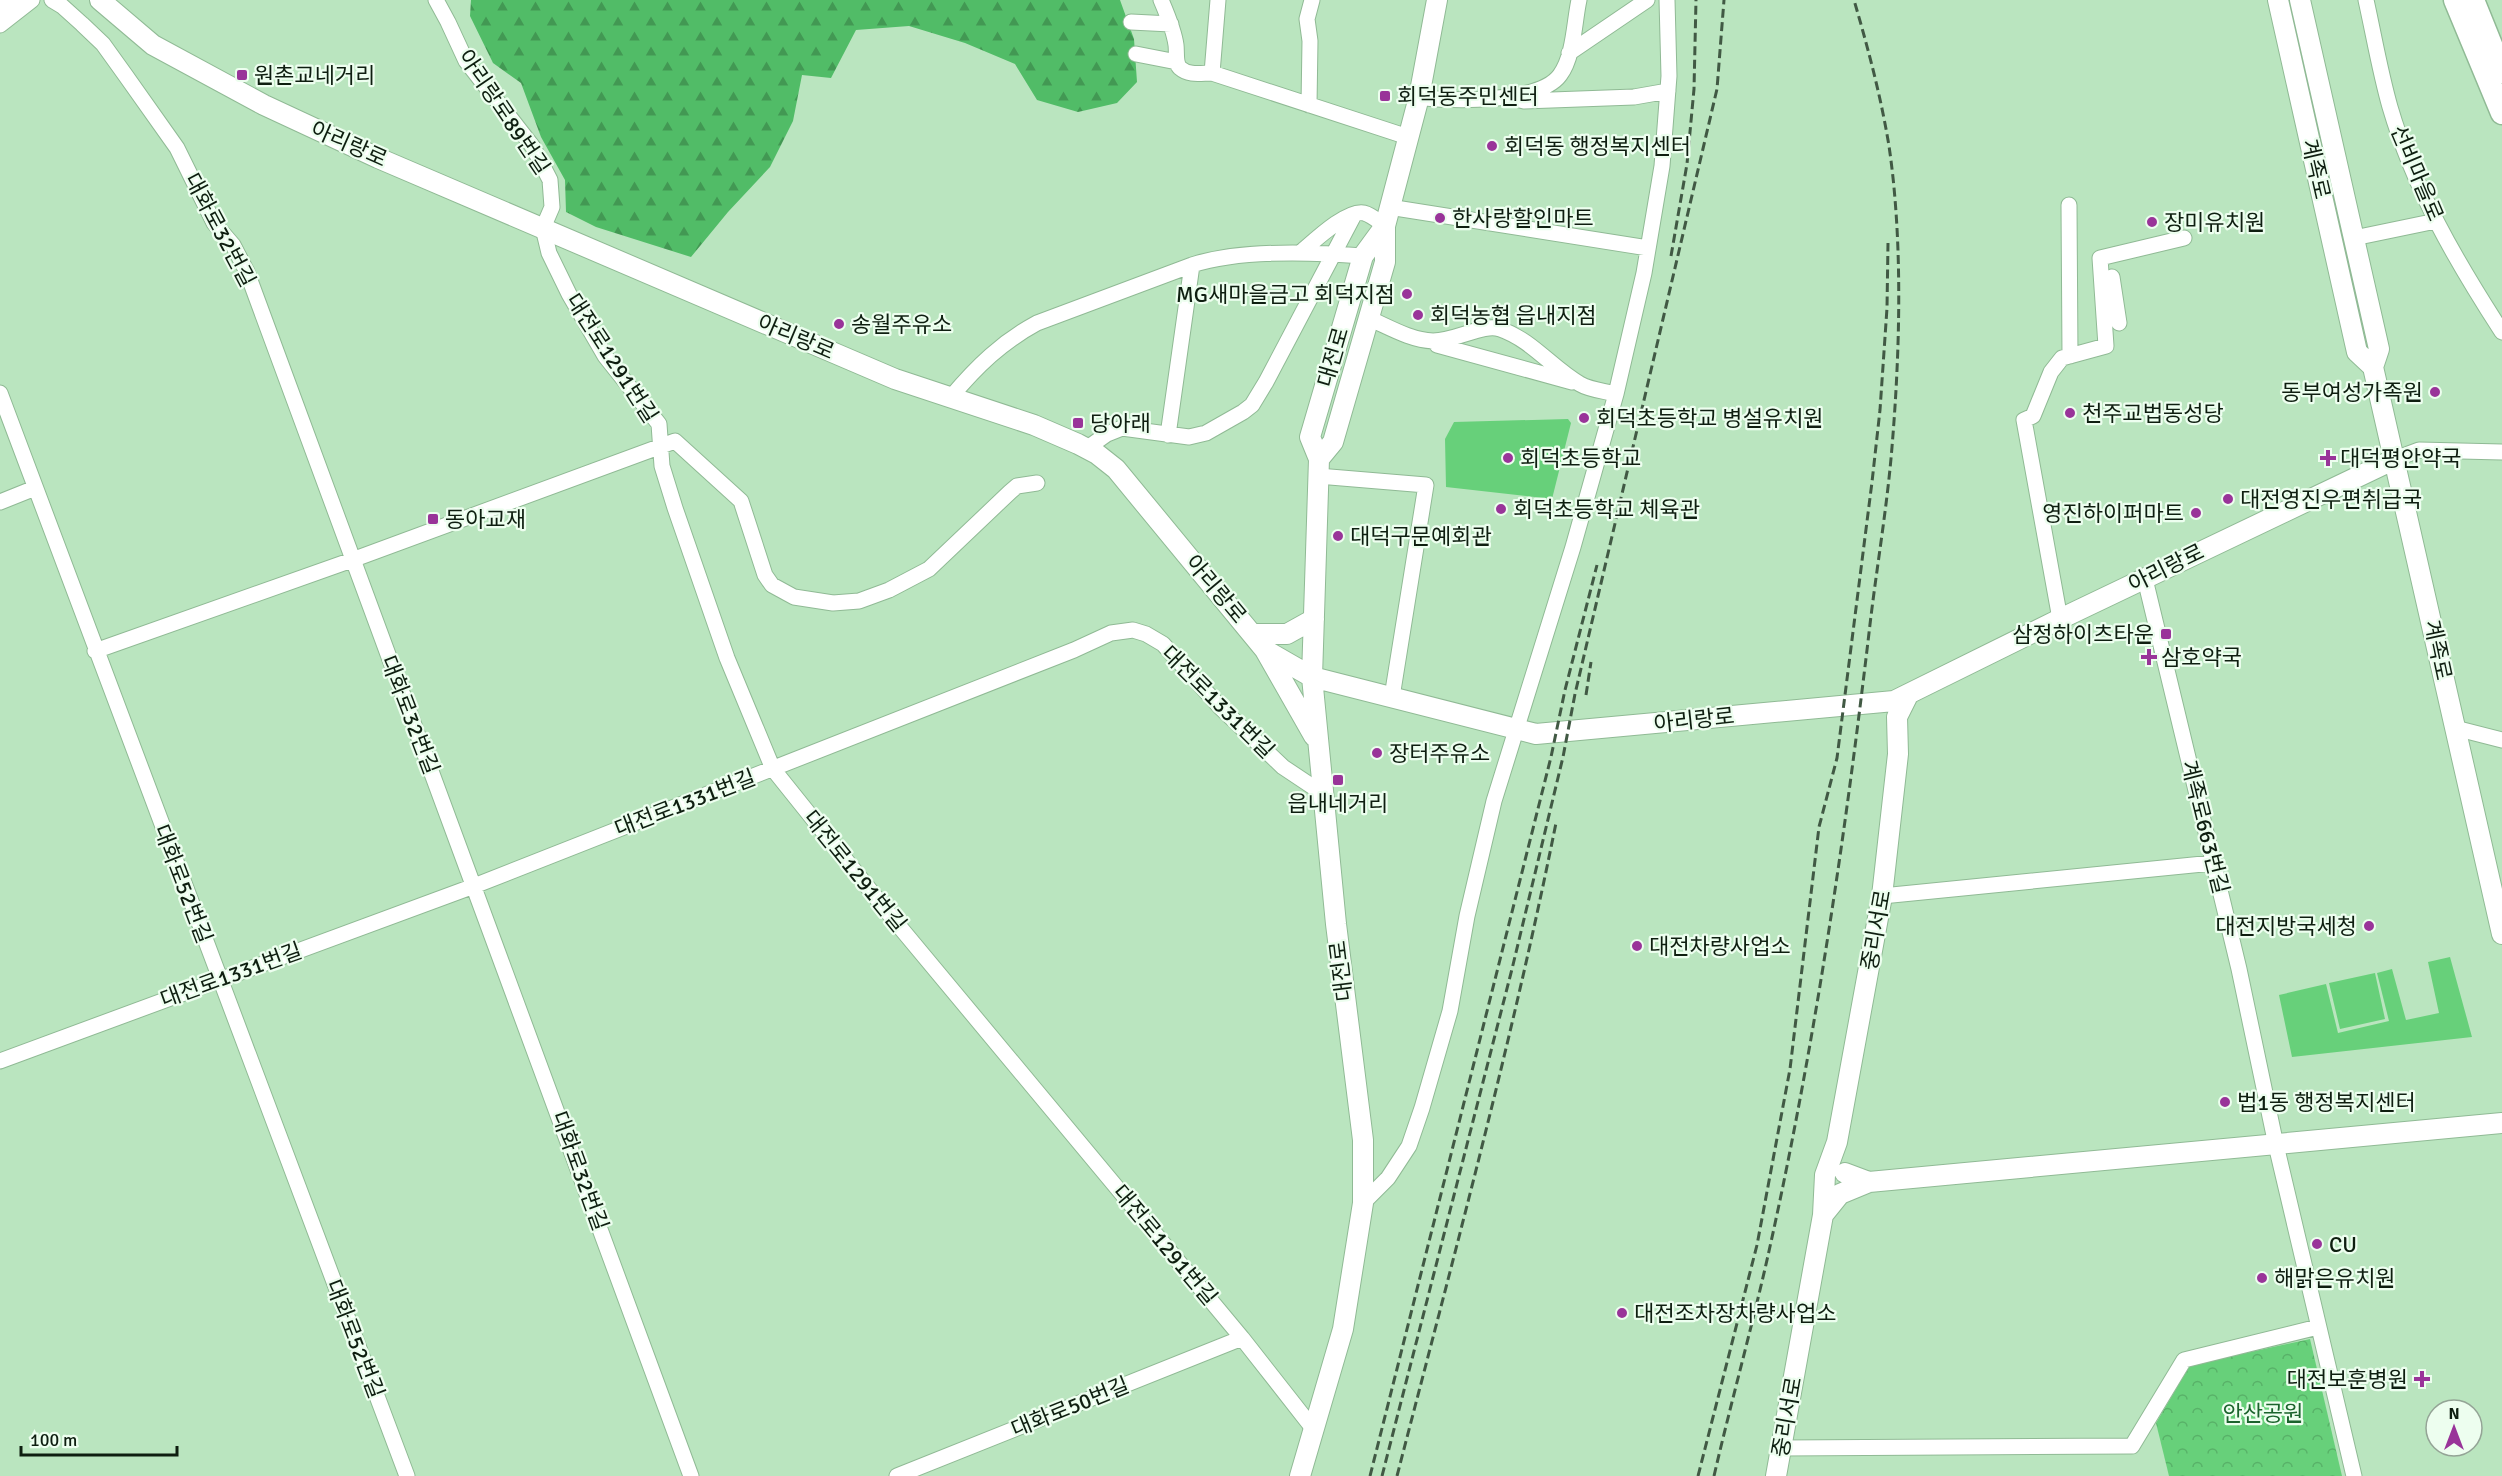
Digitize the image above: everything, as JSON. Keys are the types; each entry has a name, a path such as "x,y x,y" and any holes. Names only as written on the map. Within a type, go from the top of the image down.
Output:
{"highway":[{"path":"0,14 15,0"},
{"path":"2456,0 2502,113"},
{"path":"2473,0 2502,72"}],"main road":[{"name":"아리랑로","path":"101,0 153,45 264,105 378,158 895,379 1034,425 1086,449 1116,470 1266,650 1312,677 1536,734 1894,701 2395,459"},
{"name":"대전로","path":"1319,467 1333,442 1385,262 1387,217 1419,97 1437,0"},
{"name":"계족로","path":"2277,0 2357,352 2373,367"},
{"name":"계족로","path":"2300,0 2379,349 2373,367 2502,934"},
{"name":"대전로","path":"1300,1476 1343,1329 1363,1203 1363,1140 1346,1014 1312,677 1319,467 1310,437 1364,256 1387,217"},
{"path":"1253,634 1276,636 1287,634 1314,619"},
{"path":"1266,650 1317,741"},
{"name":"중리서로","path":"1776,1476 1826,1211 1845,1172 1882,896 1898,754 1897,717 1908,695"},
{"path":"1878,702 1897,717"},
{"path":"1826,1211 1840,1194 1845,1172 2276,1145 2502,1124"}],"street":[{"path":"0,25 32,0"},
{"name":"대화로32번길","path":"52,0 82,24 114,60 177,148 214,223 233,245 247,272 691,1476"},
{"name":"아리랑로89번길","path":"436,0 466,61 533,147 550,180 552,207 543,228"},
{"path":"1161,0 1171,24 1180,68 1191,74 1212,73 1408,137"},
{"path":"1212,73 1218,0"},
{"path":"1309,105 1308,19 1312,0"},
{"path":"1419,97 1440,100 1508,97 1545,86 1559,77 1569,53 1579,0"},
{"path":"1569,53 1647,0"},
{"path":"1363,1203 1388,1178 1409,1146 1422,1108 1450,1011 1467,916 1494,801 1573,547 1616,394 1648,248 1662,166 1668,91 1667,0"},
{"name":"선비마을로","path":"2366,0 2390,106 2414,174 2457,263 2502,332"},
{"path":"1131,22 1171,24"},
{"path":"1136,54 1177,62"},
{"path":"1508,97 1535,101 1634,97 1668,91"},
{"path":"2069,205 2070,356"},
{"path":"1300,254 1342,220 1361,212 1648,248"},
{"path":"1086,449 1107,434 1122,428 1189,437 1206,433 1232,421 1252,405 1354,214"},
{"path":"2354,238 2436,221"},
{"name":"대전로1291번길","path":"543,228 549,253 569,294 605,356 659,424 662,466 686,541 727,658 773,769 894,920 1242,1338 1315,1431"},
{"path":"2060,619 2024,420 2033,416 2051,372 2062,358 2106,346 2100,258 2184,238"},
{"path":"951,397 975,368 1015,335 1037,323 1192,265 1228,257 1300,254 1364,256"},
{"path":"1168,435 1192,265"},
{"path":"2112,277 2119,322"},
{"path":"1368,318 1416,339 1616,394"},
{"path":"1416,339 1454,339 1482,328 1497,328 1512,334 1536,350 1581,385"},
{"name":"대화로52번길","path":"0,393 95,651 407,1476"},
{"path":"95,651 352,560 675,441 741,501 765,574 772,585 794,597 833,603 859,601 889,590 929,569 1017,486 1037,483"},
{"path":"2395,459 2419,450 2502,452"},
{"path":"1319,467 1426,485 1392,697"},
{"path":"0,502 35,488"},
{"name":"계족로663번길","path":"2145,579 2262,1071 2276,1145 2354,1476"},
{"name":"대전로1331번길","path":"0,1061 474,886 1062,655 1111,633 1133,630 1146,634 1163,644 1220,707 1283,767 1322,793"},
{"path":"2455,728 2502,740"},
{"path":"1882,896 2213,863"},
{"path":"1782,1448 2132,1446 2184,1360 2318,1327"},
{"name":"대화로50번길","path":"897,1476 1242,1338"}],"green space":[{"path":"471,0 1120,0 1134,39 1137,82 1117,103 1078,112 1037,100 1015,64 965,43 909,26 856,30 831,78 802,75 793,121 770,167 728,212 691,257 596,227 566,212 565,180 541,137 521,83 493,63 470,16"},
{"path":"1568,419 1571,423 1552,499 1446,487 1445,439 1454,422"},
{"path":"2450,957 2472,1037 2292,1057 2279,995 2326,984 2338,1033 2389,1021 2377,973 2392,969 2406,1020 2439,1013 2428,962"},
{"path":"2375,973 2385,1019 2340,1029 2329,983"},
{"name":"안산공원","path":"2310,1339 2342,1476 2169,1476 2156,1423 2190,1365"}],"railway":[{"path":"1671,256 1687,164 1694,89 1696,0"},
{"path":"1382,1476 1512,969 1563,757 1575,694 1717,89 1724,0"},
{"path":"1714,1476 1771,1242 1802,1091 1828,939 1850,786 1890,470 1898,335 1897,220 1886,128 1854,0"},
{"path":"1698,1476 1757,1245 1790,1069 1819,827 1837,758 1872,482 1887,308 1888,243"},
{"path":"1370,1476 1597,565"},
{"path":"1586,695 1591,662"},
{"path":"1397,1476 1501,1069 1556,823"}],"place":[{"name":"원촌교네거리","path":"242,75"},
{"name":"회덕동주민센터","path":"1385,96"},
{"name":"회덕동 행정복지센터","path":"1492,146"},
{"name":"한사랑할인마트","path":"1440,218"},
{"name":"장미유치원","path":"2152,222"},
{"name":"MG새마을금고 회덕지점","path":"1407,294"},
{"name":"회덕농협 읍내지점","path":"1418,315"},
{"name":"송월주유소","path":"839,324"},
{"name":"동부여성가족원","path":"2435,392"},
{"name":"천주교법동성당","path":"2070,413"},
{"name":"회덕초등학교 병설유치원","path":"1584,418"},
{"name":"당아래","path":"1078,423"},
{"name":"회덕초등학교","path":"1508,458"},
{"name":"대덕평안약국","path":"2328,458"},
{"name":"대전영진우편취급국","path":"2228,499"},
{"name":"회덕초등학교 체육관","path":"1501,509"},
{"name":"영진하이퍼마트","path":"2196,513"},
{"name":"동아교재","path":"433,519"},
{"name":"대덕구문예회관","path":"1338,536"},
{"name":"삼정하이츠타운","path":"2166,634"},
{"name":"삼호약국","path":"2149,657"},
{"name":"장터주유소","path":"1377,753"},
{"name":"읍내네거리","path":"1338,780"},
{"name":"대전지방국세청","path":"2369,926"},
{"name":"대전차량사업소","path":"1637,946"},
{"name":"법1동 행정복지센터","path":"2225,1102"},
{"name":"CU","path":"2317,1244"},
{"name":"해맑은유치원","path":"2262,1278"},
{"name":"대전조차장차량사업소","path":"1622,1313"},
{"name":"대전보훈병원","path":"2422,1379"}]}
